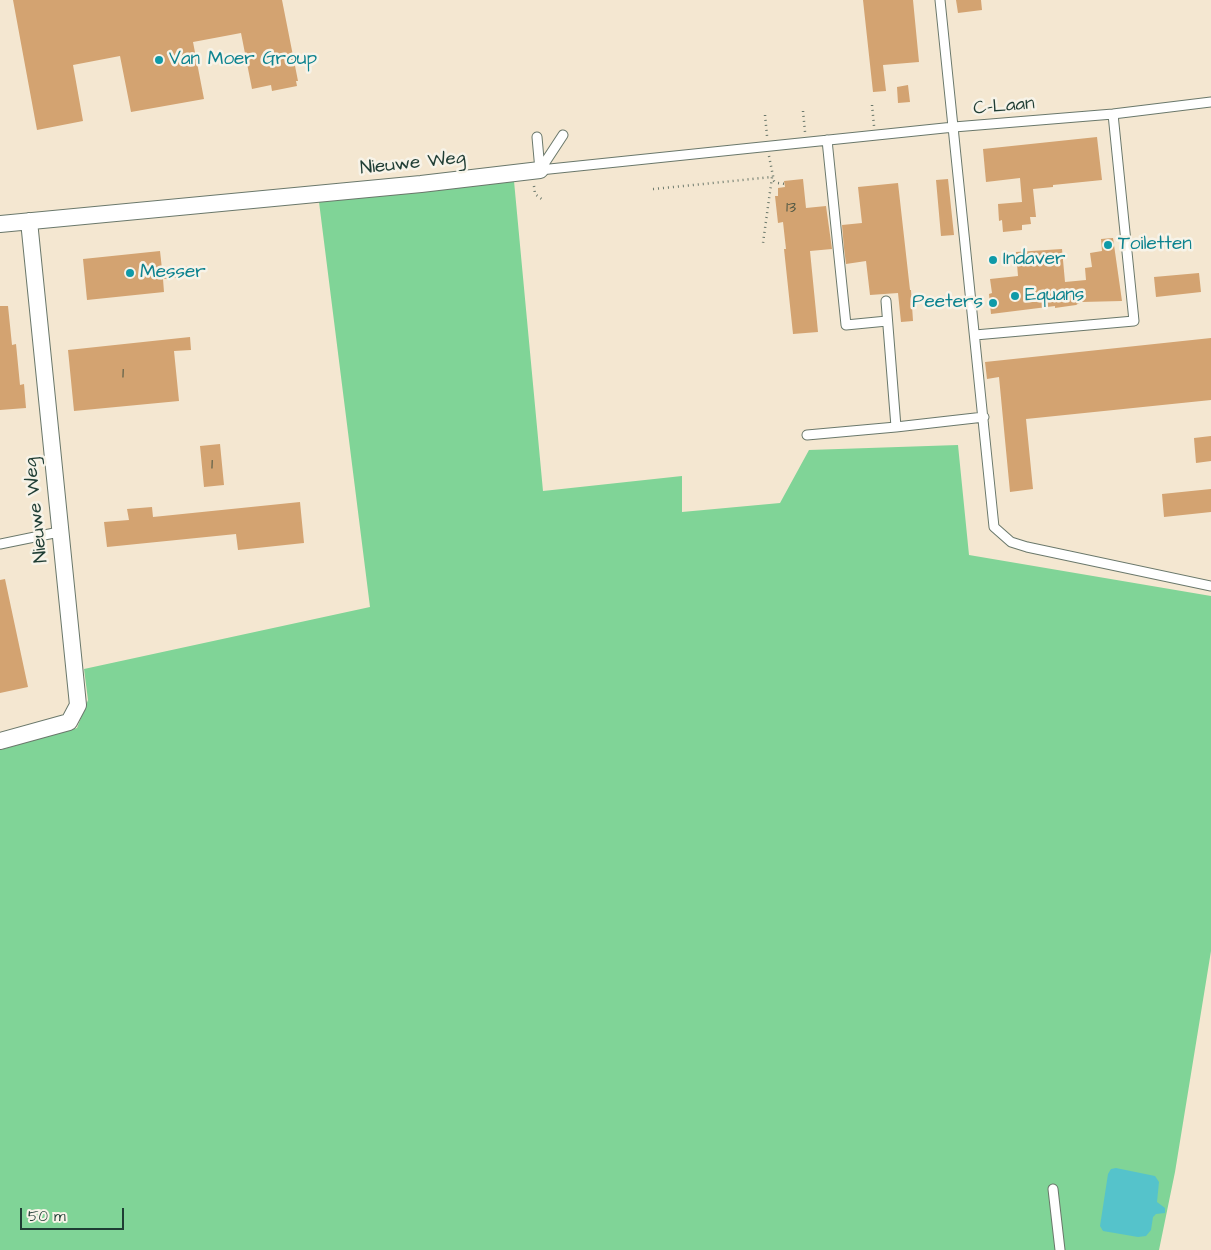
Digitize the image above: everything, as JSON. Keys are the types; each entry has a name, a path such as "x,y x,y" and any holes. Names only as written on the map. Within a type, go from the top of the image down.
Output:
{"street":[{"name":"Nieuwe Weg","path":"0,224 421,184 540,170"},
{"name":"Nieuwe Weg","path":"0,741 69,722 78,705 29,221"}],"lane":[{"path":"940,0 976,335 994,527 1011,542 1027,547 1211,586"},
{"name":"C-Laan","path":"803,143 954,127 1113,114 1211,102"},
{"path":"976,335 1134,321 1113,114"},
{"path":"540,170 563,135"},
{"path":"537,137 540,170"},
{"path":"827,140 846,325 887,321"},
{"name":"Nieuwe Weg","path":"540,170 803,143"},
{"path":"886,301 896,427"},
{"path":"807,435 984,417"},
{"path":"0,544 59,532"},
{"path":"1054,1189 1060,1250"}],"path":[{"path":"872,105 874,136"},
{"path":"803,111 803,143"},
{"path":"653,189 772,177 763,243"}],"green space":[{"path":"514,181 543,491 682,476 682,512 780,503 809,450 958,445 969,555 1211,596 1211,951 1175,1172 1159,1250 0,1250 0,750 77,728 88,700 84,669 370,607 319,202"}],"water":[{"path":"1116,1168 1155,1176 1159,1182 1157,1202 1165,1208 1165,1213 1156,1214 1153,1217 1151,1230 1146,1236 1138,1237 1103,1231 1100,1226 1108,1174 1111,1169"}],"building":[{"name":"Van Moer Group","path":"13,0 282,0 298,81 296,81 297,86 272,91 271,85 252,89 241,33 193,42 204,99 131,112 120,56 73,65 83,121 37,130"},
{"path":"863,0 913,0 919,62 883,65 886,91 873,92"},
{"path":"956,0 981,0 982,10 958,13"},
{"path":"908,85 910,102 898,103 897,87"},
{"path":"1097,137 1102,180 1033,189 1036,217 1030,217 1031,224 1022,225 1022,230 1003,232 1002,220 999,221 998,204 1022,202 1020,178 986,182 983,149"},
{"path":"803,179 806,208 826,206 832,249 810,251 818,332 793,334 783,222 778,223 775,196 778,196 778,188 785,187 784,181"},
{"path":"948,179 954,235 941,236 936,180"},
{"path":"898,183 913,321 901,322 898,293 870,295 866,261 846,264 842,225 862,223 858,187"},
{"path":"1113,238 1122,301 1081,302 1076,305 1055,308 1055,306 991,314 989,294 992,293 990,279 1018,276 1016,252 1062,249 1065,282 1086,280 1085,268 1092,267 1090,253 1102,251 1101,239"},
{"name":"Messer","path":"160,251 162,269 195,266 196,276 163,279 164,292 87,300 83,259"},
{"path":"1199,273 1201,292 1156,297 1154,277"},
{"path":"0,306 8,306 12,345 16,344 20,385 24,384 26,408 0,410"},
{"path":"190,337 191,350 174,351 179,401 74,411 68,350"},
{"path":"1211,338 1211,400 1026,419 1033,489 1010,492 999,377 987,379 985,362"},
{"path":"1211,436 1211,461 1196,463 1194,438"},
{"path":"220,444 224,485 204,487 200,446"},
{"path":"1211,489 1211,512 1164,517 1162,494"},
{"path":"300,502 304,543 238,550 236,534 107,547 104,522 129,520 127,509 152,507 153,517"},
{"path":"5,579 28,687 0,693 0,580"}],"place":[{"name":"Van Moer Group","path":"159,60"},
{"name":"Toiletten","path":"1108,245"},
{"name":"Indaver","path":"993,260"},
{"name":"Messer","path":"130,273"},
{"name":"Equans","path":"1015,296"},
{"name":"Peeters","path":"993,303"}]}
